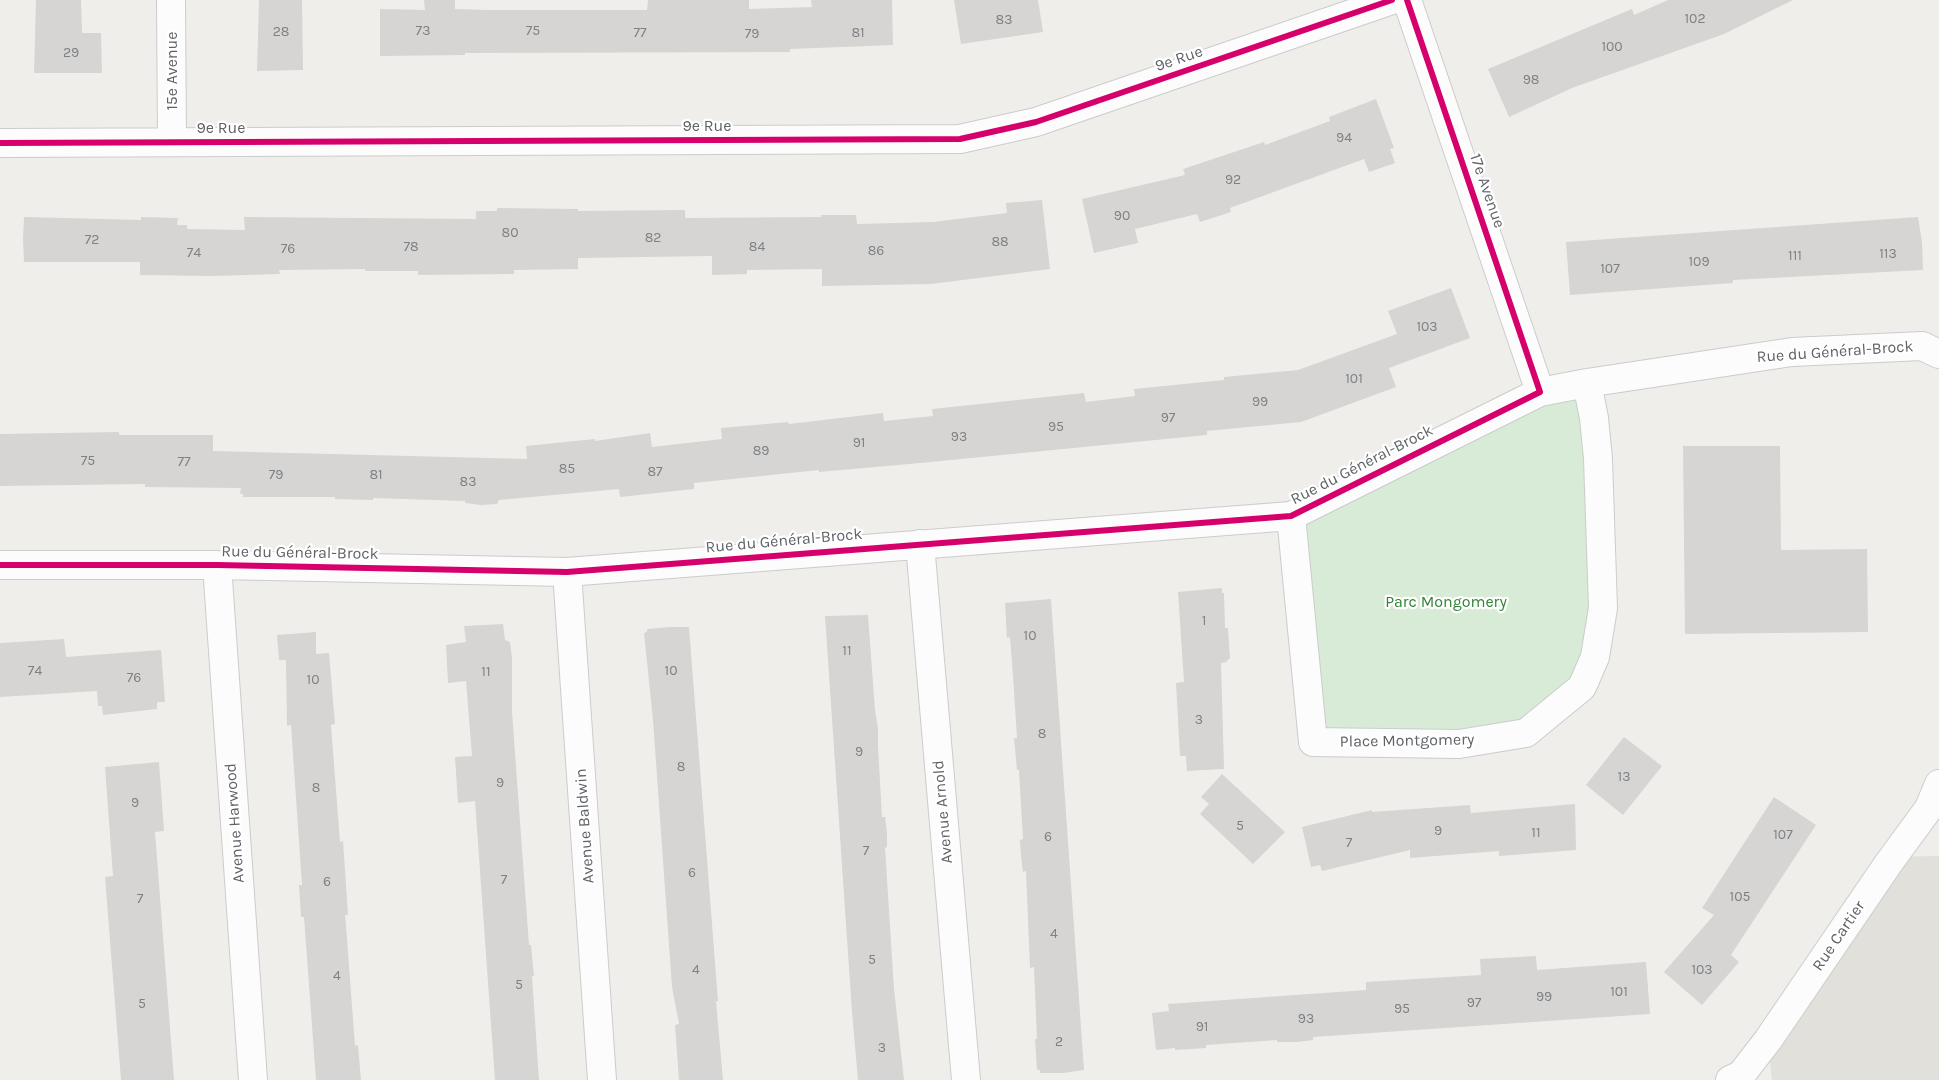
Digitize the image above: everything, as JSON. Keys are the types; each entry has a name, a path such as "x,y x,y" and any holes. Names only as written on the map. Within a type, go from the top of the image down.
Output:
{"street":[{"name":"15e Avenue","path":"171,0 172,141"},
{"name":"9e Rue","path":"0,143 960,139 1036,122 1392,0"},
{"name":"17e Avenue","path":"1407,0 1540,392"},
{"name":"Rue du Général-Brock","path":"0,565 217,565 567,572 1291,516 1540,392 1792,352 1922,346 1939,354"},
{"name":"Place Montgomery","path":"1291,516 1313,742 1459,744 1526,733 1582,687 1595,657 1603,608 1598,459 1594,418 1587,383"},
{"name":"Avenue Arnold","path":"920,543 966,1080"},
{"name":"Avenue Harwood","path":"217,565 253,1080"},
{"name":"Avenue Baldwin","path":"567,572 602,1080"},
{"name":"Rue Cartier","path":"1730,1080 1741,1075 1768,1040 1929,807 1939,784"}],"shaded area":[{"path":"1939,856 1939,1080 1772,1080 1768,1040 1886,857"}],"green space":[{"name":"Parc Mongomery","path":"1587,383 1599,606 1582,664 1539,726 1324,744 1291,516"}],"building":[{"path":"36,0 81,0 82,33 101,33 102,73 34,73"},
{"path":"259,0 302,0 303,70 257,71"},
{"path":"424,0 455,0 455,9 647,10 648,0 749,0 749,9 812,7 811,0 892,0 893,45 790,49 790,52 465,53 465,55 380,56 380,9 425,10"},
{"path":"954,0 1038,0 1043,32 961,44"},
{"path":"1668,0 1793,0 1724,34 1572,88 1509,117 1488,69 1632,9 1634,15"},
{"path":"1376,99 1394,148 1390,149 1395,163 1369,172 1364,159 1230,208 1231,212 1200,222 1197,214 1135,229 1138,243 1094,253 1082,199 1185,175 1183,169 1264,142 1265,145 1330,121 1329,117"},
{"path":"1042,200 1050,269 931,284 822,286 822,269 747,270 747,274 712,275 712,256 578,258 578,269 514,270 514,274 418,275 418,271 365,271 365,269 279,270 280,274 211,276 140,275 140,262 24,262 24,217 141,220 141,217 178,218 177,225 187,225 187,229 245,230 244,217 476,219 476,211 497,211 497,208 578,209 578,211 685,210 685,218 856,215 857,224 933,222 1007,213 1006,203"},
{"path":"1918,217 1923,270 1733,280 1733,283 1570,295 1566,242"},
{"path":"1451,288 1470,338 1389,368 1396,387 1301,422 1207,431 1207,435 694,483 694,489 620,497 619,489 499,500 497,504 481,505 465,503 465,501 243,497 243,494 240,494 241,488 145,487 145,484 0,486 0,434 119,432 119,435 213,435 213,451 527,459 526,446 595,439 595,441 650,433 652,447 722,439 721,428 788,422 789,424 883,413 884,421 933,416 932,409 1084,393 1086,402 1135,396 1134,389 1298,370 1397,334 1388,311"},
{"path":"1683,446 1780,446 1781,550 1867,549 1868,632 1685,634"},
{"path":"1222,588 1230,659 1221,663 1224,769 1187,771 1186,756 1180,756 1176,683 1184,682 1178,592"},
{"path":"1051,599 1084,1070 1063,1073 1040,1073 1040,1070 1037,1070 1034,967 1030,968 1026,871 1023,872 1021,856 1020,840 1023,839 1019,770 1017,770 1014,738 1017,738 1010,637 1007,638 1005,603"},
{"path":"868,615 878,729 882,817 885,817 887,833 887,847 885,848 894,989 904,1080 858,1080 852,1012 825,616"},
{"path":"503,624 505,640 510,642 512,658 512,712 529,945 531,945 534,976 532,976 539,1080 495,1080 475,801 458,803 455,757 472,756 466,681 448,683 446,645 466,642 464,626"},
{"path":"689,627 723,1080 679,1080 675,1025 679,1024 672,987 653,720 644,633 647,629"},
{"path":"316,632 316,654 329,653 335,724 331,725 348,915 345,915 355,1046 358,1045 361,1080 316,1080 304,917 301,917 299,885 302,885 291,725 287,726 286,660 279,660 277,635"},
{"path":"64,639 66,657 161,650 165,702 157,702 157,709 103,715 102,706 98,706 97,691 0,697 0,643"},
{"path":"1624,737 1662,766 1623,815 1586,785"},
{"path":"159,762 164,831 155,832 174,1080 121,1080 105,877 113,876 105,767"},
{"path":"1222,774 1285,832 1253,864 1200,814 1209,804 1201,797"},
{"path":"1774,797 1816,825 1731,955 1739,962 1702,1005 1664,972 1714,915 1702,908"},
{"path":"1575,804 1576,850 1499,856 1499,851 1410,858 1410,850 1322,871 1320,865 1311,867 1302,827 1372,810 1372,812 1470,805 1471,813"},
{"path":"1536,956 1537,970 1646,962 1650,1014 1313,1037 1313,1040 1297,1042 1277,1042 1277,1040 1206,1045 1206,1048 1156,1050 1152,1013 1169,1011 1168,1004 1366,990 1366,982 1481,975 1480,959"}],"cycle path":[{"path":"0,143 960,139 1036,122 1392,0"},
{"path":"0,565 217,565 567,572 1291,516 1540,392 1407,0"}]}
